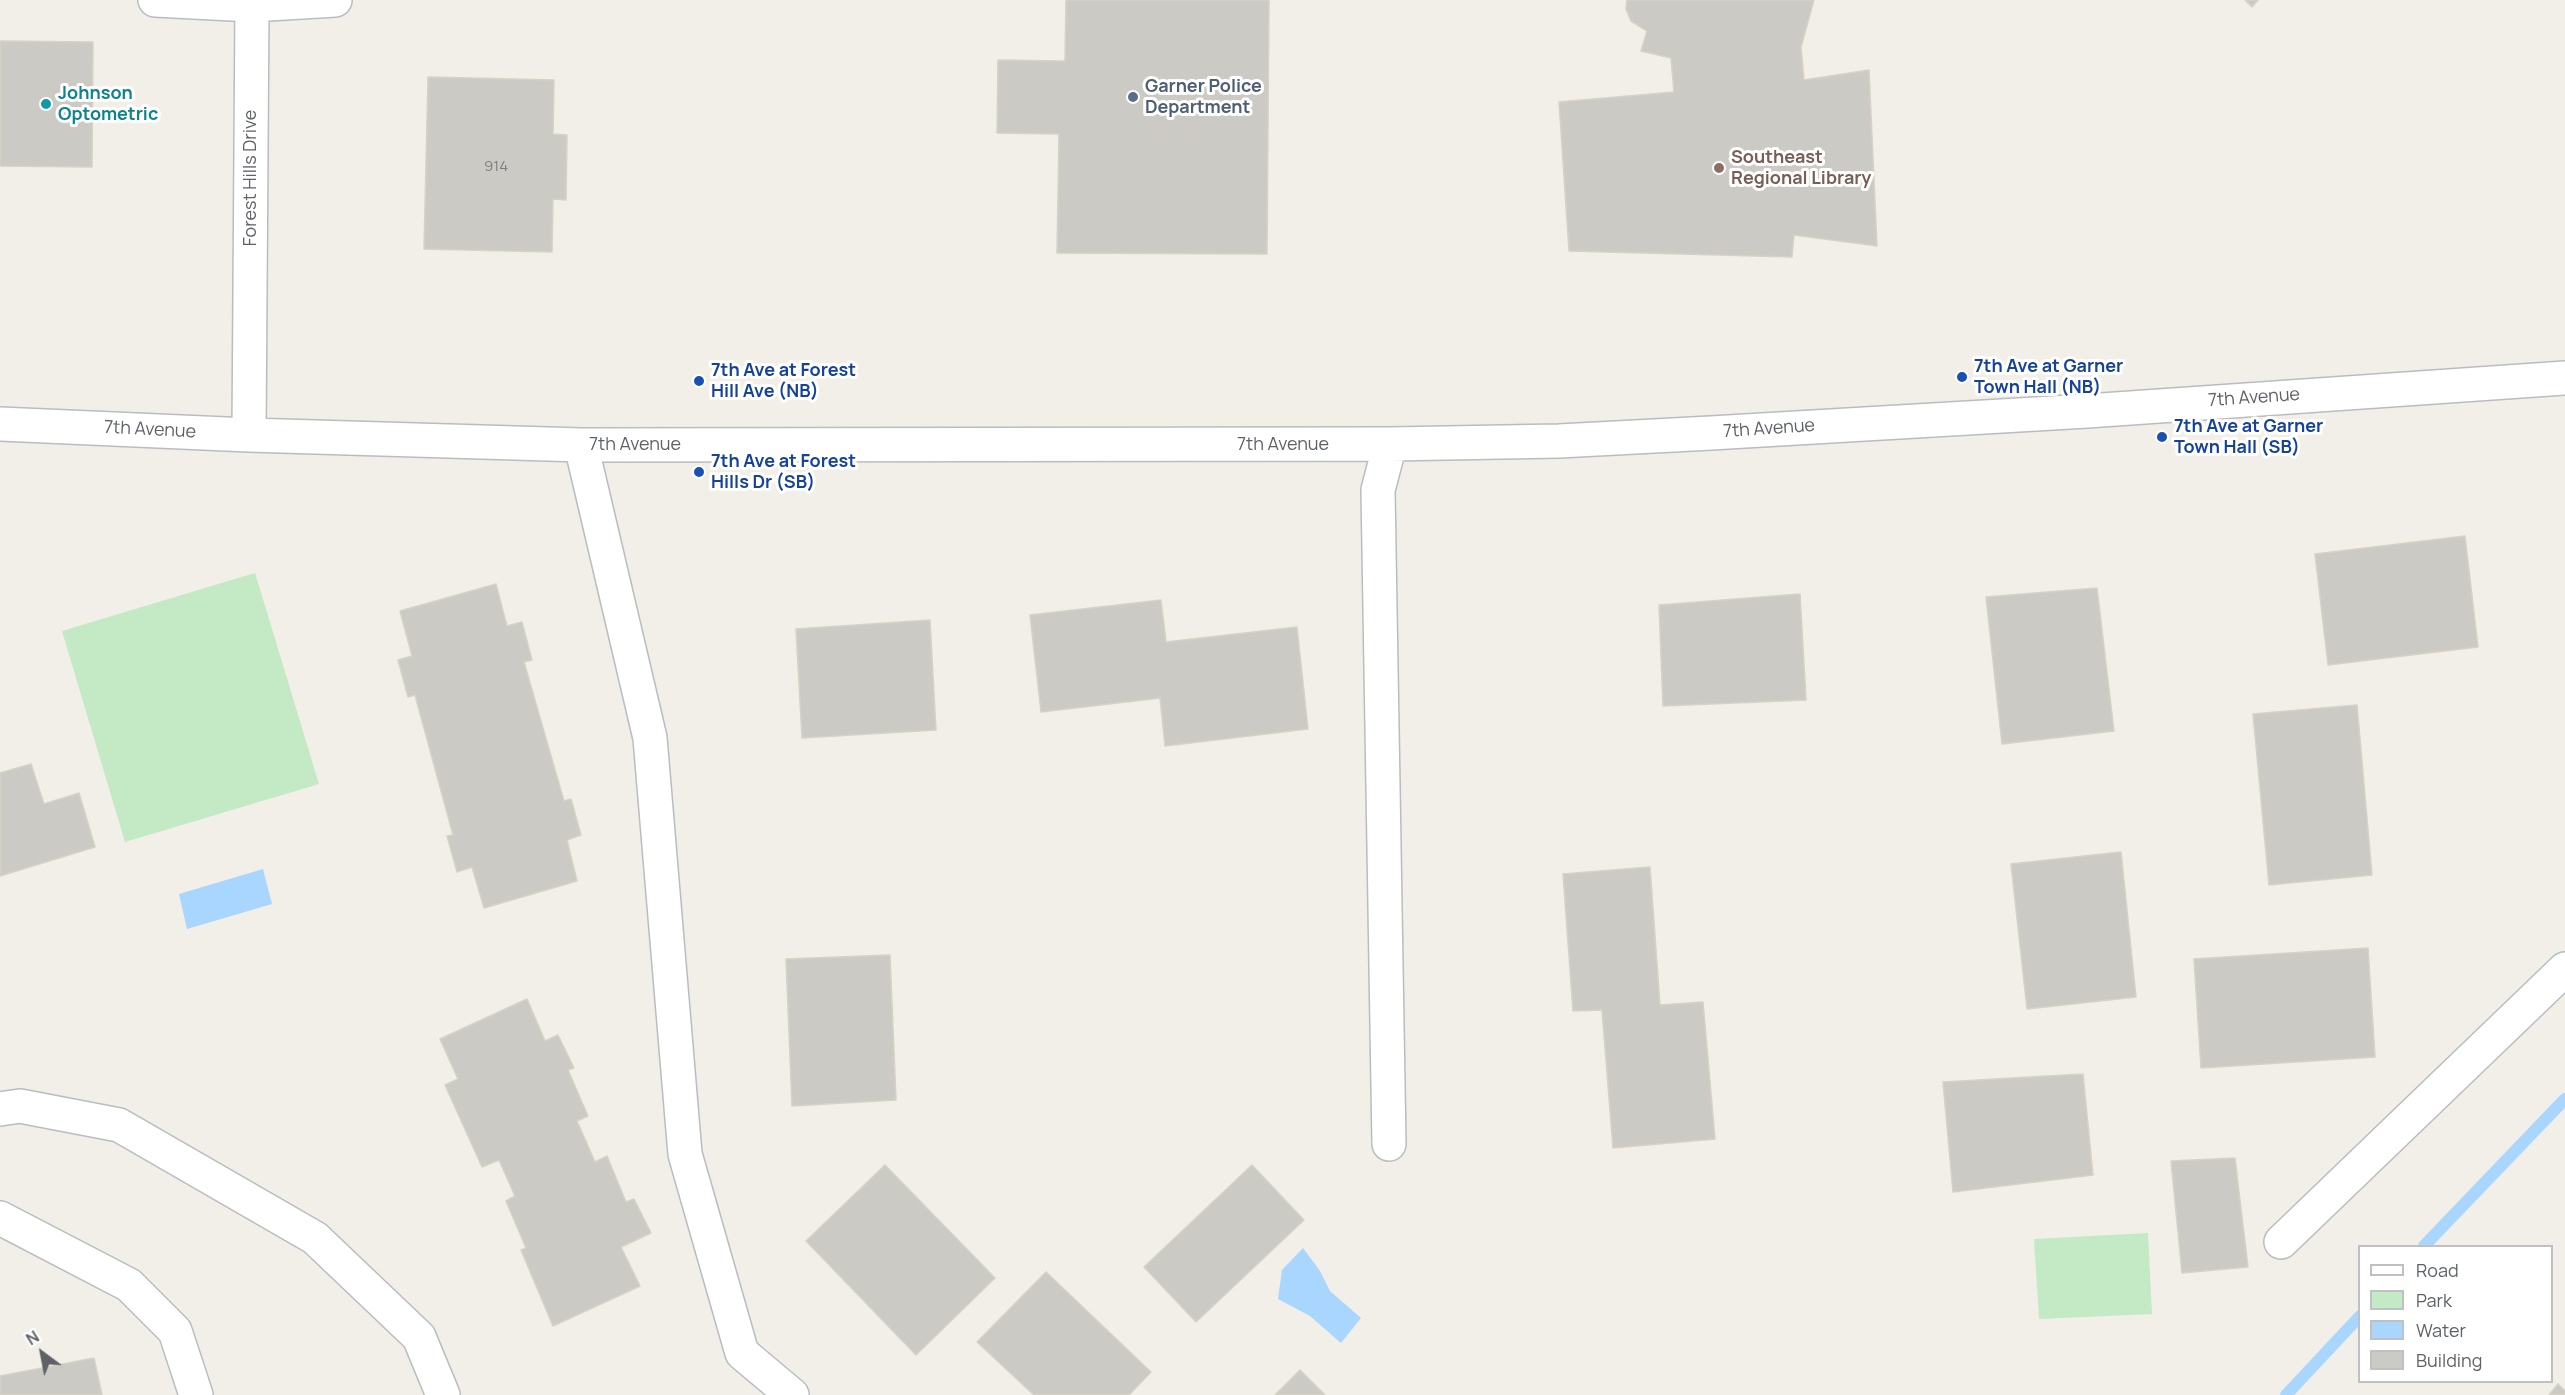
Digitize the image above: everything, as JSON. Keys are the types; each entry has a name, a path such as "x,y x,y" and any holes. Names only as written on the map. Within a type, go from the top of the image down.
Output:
{"street":[{"path":"155,0 236,3 335,0"},
{"name":"Forest Hills Drive","path":"236,3 249,435"},
{"name":"7th Avenue","path":"0,424 249,435 581,444 1390,444 1559,441 2086,411 2565,378"},
{"path":"581,444 650,738 685,1154 742,1353 792,1395"},
{"path":"1389,1144 1378,490 1390,444"},
{"path":"2281,1242 2565,969"},
{"path":"0,1109 20,1106 119,1125 315,1238 419,1337 443,1395"},
{"path":"0,1218 129,1285 175,1331 196,1395"}],"green space":[{"path":"255,573 319,784 125,842 62,631"},
{"path":"2148,1233 2152,1314 2039,1319 2034,1239"}],"water":[{"path":"263,869 272,904 187,929 179,894"},
{"path":"1303,1248 1320,1271 1330,1291 1361,1318 1341,1343 1310,1316 1278,1299 1282,1270"}],"building":[{"name":"Garner Police Department","path":"1066,0 1269,0 1267,254 1057,253 1059,134 997,133 998,60 1065,61"},
{"name":"Southeast Regional Library","path":"1627,0 1814,0 1801,47 1804,80 1869,70 1877,246 1794,235 1792,257 1569,251 1559,102 1674,92 1671,58 1641,51 1647,31 1631,21 1626,9"},
{"path":"2245,0 2258,0 2252,7"},
{"name":"Johnson Optometric","path":"0,41 93,42 92,167 0,166"},
{"path":"428,77 554,80 553,134 567,135 566,200 553,199 552,252 424,249"},
{"path":"2465,536 2478,647 2328,665 2315,554"},
{"path":"496,584 507,626 522,622 532,660 524,662 564,801 571,799 581,835 567,840 577,881 484,908 472,867 457,872 447,836 453,835 415,695 408,697 398,660 412,656 400,611"},
{"path":"2097,588 2114,731 2002,744 1986,597"},
{"path":"1800,594 1806,700 1663,706 1659,605"},
{"path":"1161,600 1166,642 1297,627 1308,729 1165,746 1160,698 1041,712 1030,615"},
{"path":"930,620 936,730 802,738 796,629"},
{"path":"2357,705 2372,875 2269,885 2253,714"},
{"path":"31,764 44,804 79,793 95,847 0,876 0,773"},
{"path":"2121,852 2136,997 2027,1009 2011,864"},
{"path":"1650,867 1660,1005 1703,1002 1715,1139 1613,1148 1602,1010 1573,1011 1563,874"},
{"path":"2368,948 2375,1057 2201,1068 2194,959"},
{"path":"890,955 896,1100 792,1106 786,959"},
{"path":"527,999 545,1041 558,1035 574,1068 568,1070 588,1116 577,1121 595,1162 607,1156 626,1202 634,1199 651,1233 621,1247 640,1286 553,1326 521,1250 526,1248 506,1201 515,1196 499,1160 482,1167 445,1085 458,1079 440,1039"},
{"path":"2083,1074 2093,1175 1953,1192 1943,1082"},
{"path":"2235,1158 2248,1267 2182,1273 2171,1161"},
{"path":"885,1165 995,1278 916,1355 806,1241"},
{"path":"1252,1165 1304,1220 1196,1322 1144,1267"},
{"path":"1046,1272 1151,1372 1129,1395 1034,1395 977,1342"},
{"path":"94,1358 102,1395 0,1395 0,1376"},
{"path":"1300,1370 1325,1395 1275,1395"},
{"path":"2558,1384 2565,1391 2565,1395 2549,1395"}],"waterway":[{"path":"2425,1245 2565,1099"},
{"path":"2286,1395 2358,1318"}],"place":[{"name":"Garner Police Department","path":"1133,97"},
{"name":"Johnson Optometric","path":"46,104"},
{"name":"Southeast Regional Library","path":"1719,168"},
{"name":"7th Ave at Garner Town Hall (NB)","path":"1962,377"},
{"name":"7th Ave at Forest Hill Ave (NB)","path":"699,381"},
{"name":"7th Ave at Garner Town Hall (SB)","path":"2162,437"},
{"name":"7th Ave at Forest Hills Dr (SB)","path":"699,472"}]}
